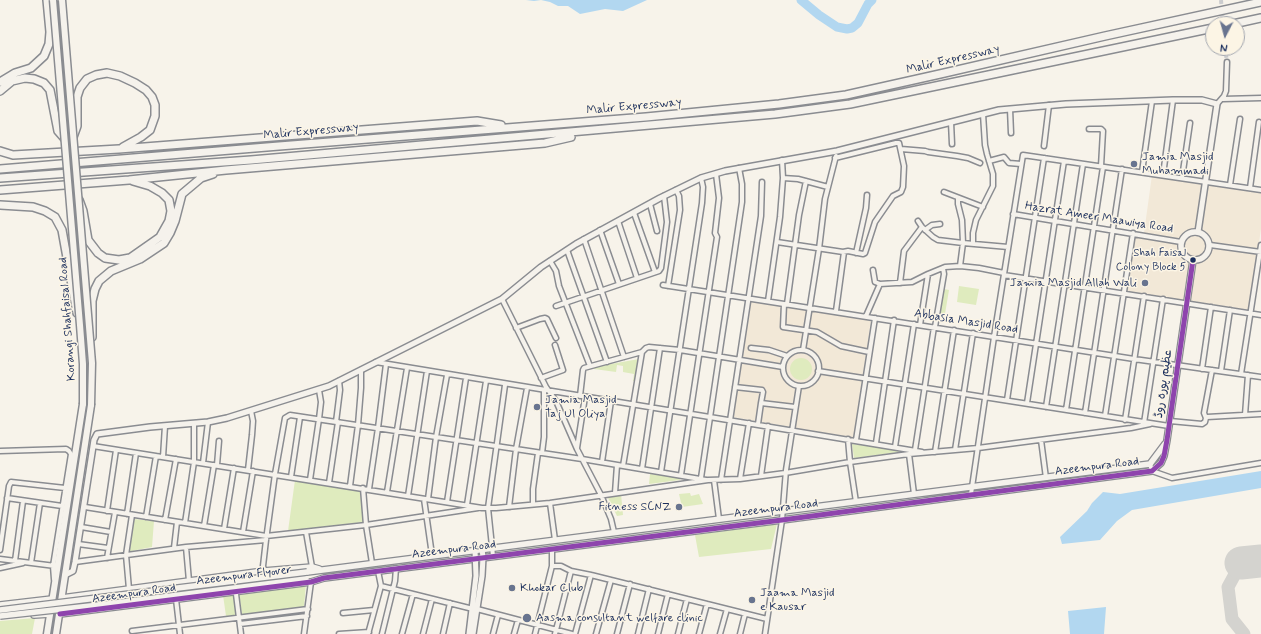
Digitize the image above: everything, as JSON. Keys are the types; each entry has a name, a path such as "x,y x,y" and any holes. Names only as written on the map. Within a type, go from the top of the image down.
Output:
{"highway":[{"path":"0,82 15,73 31,68 44,56 49,44 50,32 47,0"},
{"name":"Malir Expressway","path":"0,169 646,117 779,104 846,95 1261,2"},
{"path":"1245,21 1261,18"},
{"name":"Malir Expressway","path":"0,178 259,160 775,114 850,104 1205,30"},
{"path":"73,137 77,126 78,97 80,88 87,79 96,75 107,73 120,76 146,90 152,97 155,105 155,116 150,130 141,138 119,149"},
{"path":"0,91 12,81 25,78 34,79 44,83 50,90 58,131 65,139"},
{"path":"0,156 119,149 477,121 514,127"},
{"path":"0,190 545,143 594,130"},
{"path":"0,151 13,155"},
{"path":"92,360 92,301 99,281 111,271 140,259 164,244 175,221 182,194 201,178 226,170"},
{"path":"77,195 83,211 88,240 98,253 105,258 119,260 130,258 160,237 169,221 171,211 169,200 162,193 150,186 129,180"},
{"path":"0,205 33,207 45,211 55,217 62,230 80,325"}],"main road":[{"name":"Korangi Shahfaisal Road","path":"47,634 55,566 82,404 83,364 53,0"},
{"name":"Korangi Shahfaisal Road","path":"56,634 65,597 65,576 91,404 92,360 77,195 62,0"},
{"path":"1198,232 1206,236 1210,245 1208,253 1205,256 1197,260 1193,260 1183,254 1181,242 1189,233 1198,232"},
{"name":"عظیم پورہ روڈ","path":"1167,440 1193,260"},
{"name":"Azeempura Road","path":"65,597 264,571 312,567 323,570 1150,464 1167,440"},
{"name":"Azeempura Road","path":"324,578 1152,471 1161,463 1167,440"},
{"name":"Azeempura Flyover","path":"0,610 323,570"},
{"name":"Azeempura Flyover","path":"0,617 324,578"},
{"name":"Azeempura Road","path":"60,614 309,581"},
{"path":"65,597 72,613"},
{"path":"0,605 52,599"},
{"path":"37,601 37,614"},
{"path":"0,617 50,614"}],"street":[{"path":"1198,232 1217,104 1223,99 1226,90 1227,62"},
{"path":"1223,99 1261,98"},
{"path":"65,576 73,571 85,507 95,436 101,432 208,422 251,411 319,390 502,299 550,261 584,239 701,178 739,168 837,151 951,122 1010,109 1049,105 1173,100 1202,100 1217,104"},
{"path":"1163,175 1173,100"},
{"path":"1142,172 1152,101"},
{"path":"1044,146 1049,105"},
{"path":"1010,109 1011,133"},
{"path":"973,244 973,233 976,220 992,186 992,174 985,144 984,114"},
{"path":"1230,185 1240,119"},
{"path":"951,122 952,144"},
{"path":"1250,188 1259,122"},
{"path":"1182,178 1190,123"},
{"path":"1066,410 1102,166 1103,131 1101,129 1089,129"},
{"path":"777,242 819,249 865,253 875,222 893,196 902,190 904,166 901,149 899,143 896,143 835,158"},
{"path":"901,149 957,156 968,158 980,163"},
{"path":"803,350 819,249 825,199 837,151"},
{"path":"971,494 1023,155 1261,190"},
{"path":"989,161 1004,157 1009,163 1021,164"},
{"path":"1007,400 1044,158"},
{"path":"768,301 777,242 784,178 782,160"},
{"path":"1027,404 1035,343 1064,161"},
{"path":"1046,407 1083,164"},
{"path":"701,478 742,202 742,184 739,168"},
{"path":"1085,413 1114,230 1122,169"},
{"path":"682,475 717,237 715,233 718,198 716,174"},
{"path":"661,472 702,203 703,187 701,178"},
{"path":"784,178 798,179 828,187"},
{"path":"806,181 799,215 796,246 783,327 806,330 821,334 841,346 869,352"},
{"path":"721,480 761,216 762,182"},
{"path":"668,286 680,210 679,196 676,190"},
{"path":"944,192 983,207"},
{"path":"856,253 865,213 867,195"},
{"path":"556,306 659,271 661,268 665,240 666,214 664,196"},
{"path":"958,198 962,220 963,243 960,266"},
{"path":"650,204 657,231"},
{"path":"634,212 655,272"},
{"name":"Hazrat Ameer Maawiya Road","path":"1013,214 1181,242"},
{"path":"618,221 636,278"},
{"path":"918,221 923,228 938,240 1008,247"},
{"path":"900,283 904,251 923,228 940,224"},
{"path":"600,230 619,284"},
{"path":"1105,416 1133,233"},
{"path":"584,239 624,357"},
{"path":"1210,245 1260,252"},
{"path":"1241,374 1261,245"},
{"path":"567,250 607,362"},
{"path":"836,312 844,252"},
{"path":"550,261 556,271 566,303 590,366"},
{"path":"873,270 875,282 880,284 912,282 943,268 960,266 979,268 1026,278 1261,315"},
{"path":"915,450 944,274 943,268"},
{"path":"920,324 928,274"},
{"path":"866,316 880,284"},
{"name":"Abbasia Masjid Road","path":"663,285 920,324 1178,366 1261,377"},
{"path":"1125,420 1144,296"},
{"path":"502,299 547,391 556,401 577,449 601,495 611,519 614,532"},
{"path":"1144,423 1163,299"},
{"path":"1202,369 1211,307"},
{"path":"1221,372 1230,310"},
{"path":"516,328 545,318 547,319 556,338"},
{"path":"856,440 864,378 875,318"},
{"path":"876,443 894,320"},
{"path":"895,447 914,324"},
{"path":"936,452 954,330"},
{"path":"955,450 973,333"},
{"path":"541,378 563,370 555,345"},
{"path":"577,449 584,368 642,352 649,346 783,367"},
{"path":"642,469 660,348"},
{"path":"751,348 769,350 787,356"},
{"path":"797,350 803,350 813,355 818,364 818,372 813,381 809,384 799,386 792,383 785,377 783,367 787,356 797,350"},
{"path":"623,466 642,352"},
{"path":"376,362 506,385 876,443 926,453"},
{"path":"369,489 386,364"},
{"path":"387,492 407,368"},
{"path":"350,486 358,425 361,370"},
{"path":"818,372 964,393 1150,424 1202,424 1205,422 1206,418 1204,413 1212,370"},
{"path":"408,496 427,372"},
{"path":"1261,372 1261,377"},
{"path":"432,555 426,517 426,499 446,375"},
{"path":"1245,415 1248,375"},
{"path":"447,502 466,378"},
{"path":"330,483 340,390 339,381"},
{"path":"467,505 486,381"},
{"path":"493,556 488,508 506,385"},
{"path":"765,634 782,520 785,473 799,386"},
{"path":"735,387 762,390 763,392 758,424"},
{"path":"509,507 516,450 527,388"},
{"path":"310,480 321,402 319,390"},
{"path":"533,504 533,489 544,437 547,391"},
{"path":"602,462 611,401"},
{"path":"761,403 795,408"},
{"path":"248,470 252,431 251,411"},
{"path":"1206,418 1261,414"},
{"path":"264,571 263,566 266,538 275,474 285,418 290,415 602,462 708,480"},
{"path":"290,477 300,417"},
{"path":"203,463 208,422"},
{"path":"740,479 749,423"},
{"path":"185,523 194,462 194,424"},
{"path":"75,562 174,548 366,525 482,508 509,507 550,502 708,480 740,479 909,454 978,448 1131,428 1150,424"},
{"path":"163,457 165,426"},
{"path":"761,476 768,426"},
{"path":"848,439 856,502"},
{"path":"1041,440 1046,478"},
{"path":"204,526 216,465 219,441"},
{"path":"93,446 482,508"},
{"path":"0,450 66,449 71,454 62,506 55,566 0,559"},
{"path":"107,511 116,450"},
{"path":"126,514 136,453"},
{"path":"909,454 914,494"},
{"path":"146,517 156,456"},
{"path":"165,520 176,459"},
{"path":"1150,464 1152,471 1172,478 1261,464"},
{"path":"615,493 617,465"},
{"path":"224,529 234,468"},
{"path":"243,532 253,471"},
{"path":"714,480 719,519"},
{"path":"0,550 10,484 13,482 65,488"},
{"path":"364,488 366,525 372,563"},
{"path":"7,498 62,506"},
{"path":"15,561 23,501"},
{"path":"550,502 555,540"},
{"path":"31,563 40,503"},
{"path":"85,507 243,532 266,538"},
{"path":"106,558 115,512"},
{"path":"129,589 126,555 132,515"},
{"path":"174,548 177,522"},
{"path":"81,527 111,532"},
{"path":"306,532 312,567"},
{"path":"78,544 108,548"},
{"path":"186,547 189,582"},
{"path":"469,634 482,576 482,549"},
{"path":"535,634 552,566 552,549"},
{"path":"473,634 475,609 475,550"},
{"path":"0,568 26,562"},
{"path":"552,566 561,566 571,571 591,574 768,619"},
{"path":"382,634 395,581 396,568"},
{"path":"339,634 368,633 381,586 378,571"},
{"path":"555,632 571,571"},
{"path":"575,634 591,574"},
{"path":"596,634 611,580"},
{"path":"304,634 308,609 309,581"},
{"path":"617,634 630,584"},
{"path":"381,586 537,625 555,632 572,634"},
{"path":"638,634 649,589"},
{"path":"236,594 241,634"},
{"path":"402,634 413,594"},
{"path":"658,634 668,594"},
{"path":"176,599 180,634"},
{"path":"423,634 432,599"},
{"path":"678,634 687,599"},
{"path":"443,634 450,603"},
{"path":"699,634 707,604"},
{"path":"132,631 308,609"},
{"path":"720,634 727,609"},
{"path":"344,613 374,610"},
{"path":"740,634 745,614"},
{"path":"493,634 498,615"},
{"path":"240,624 307,616"},
{"path":"514,634 518,620"}],"shaded area":[{"path":"1152,175 1261,191 1261,229 1249,310 1126,291 1136,232 1144,233"},
{"path":"751,301 871,320 854,438 733,417"}],"green space":[{"path":"959,286 979,289 976,305 957,302"},
{"path":"944,289 949,290 945,314 940,313"},
{"path":"801,358 809,361 812,369 809,377 801,380 793,377 790,369 793,361"},
{"path":"639,359 636,381 633,381 634,374 623,372 623,366 617,365 616,372 594,369 594,367"},
{"path":"852,444 899,450 899,452 854,458"},
{"path":"650,474 679,477 680,480 649,484"},
{"path":"295,480 364,490 363,522 288,531"},
{"path":"690,493 691,496 699,494 703,504 682,507 679,494"},
{"path":"621,494 623,515 617,516 607,496"},
{"path":"134,519 154,521 152,547 127,552"},
{"path":"777,524 771,549 699,557 695,535"},
{"path":"306,584 304,607 242,615 239,592"},
{"path":"233,593 236,615 226,616 223,595"},
{"path":"35,618 32,634 0,634 0,621"}],"water":[{"path":"541,0 647,0 623,11 605,9 580,14 568,6 558,6"},
{"path":"1261,471 1261,488 1132,510 1117,521 1100,540 1062,544 1060,537 1087,511 1092,503 1103,492 1120,494"},
{"path":"1106,607 1104,634 1070,634 1068,611"}],"waterway":[{"path":"801,0 819,15 837,27 847,29 852,28 858,23 868,4 872,0"}],"taxiway":[{"path":"1241,563 1228,587 1232,619 1244,634"}],"runway":[{"path":"1241,563 1261,561"}],"tunnel":[{"path":"1221,0 1222,16"},
{"path":"1226,56 1227,62"}],"transit line":[{"path":"60,614 311,582 324,578 1152,471 1161,463 1164,456 1193,260"}],"place":[{"name":"Jamia Masjid Muhammadi","path":"1134,164"},
{"name":"Shah Faisal Colony Block 5","path":"1193,260"},
{"name":"Jamia Masjid Allah Wali","path":"1145,283"},
{"name":"Jamia Masjid Taj Ul Oliya","path":"537,407"},
{"name":"Fitness SCNZ","path":"679,507"},
{"name":"Khokar Club","path":"512,588"},
{"name":"Jaama Masjid e Kausar","path":"752,600"},
{"name":"Aasma consultant welfare clinic","path":"527,618"}]}
